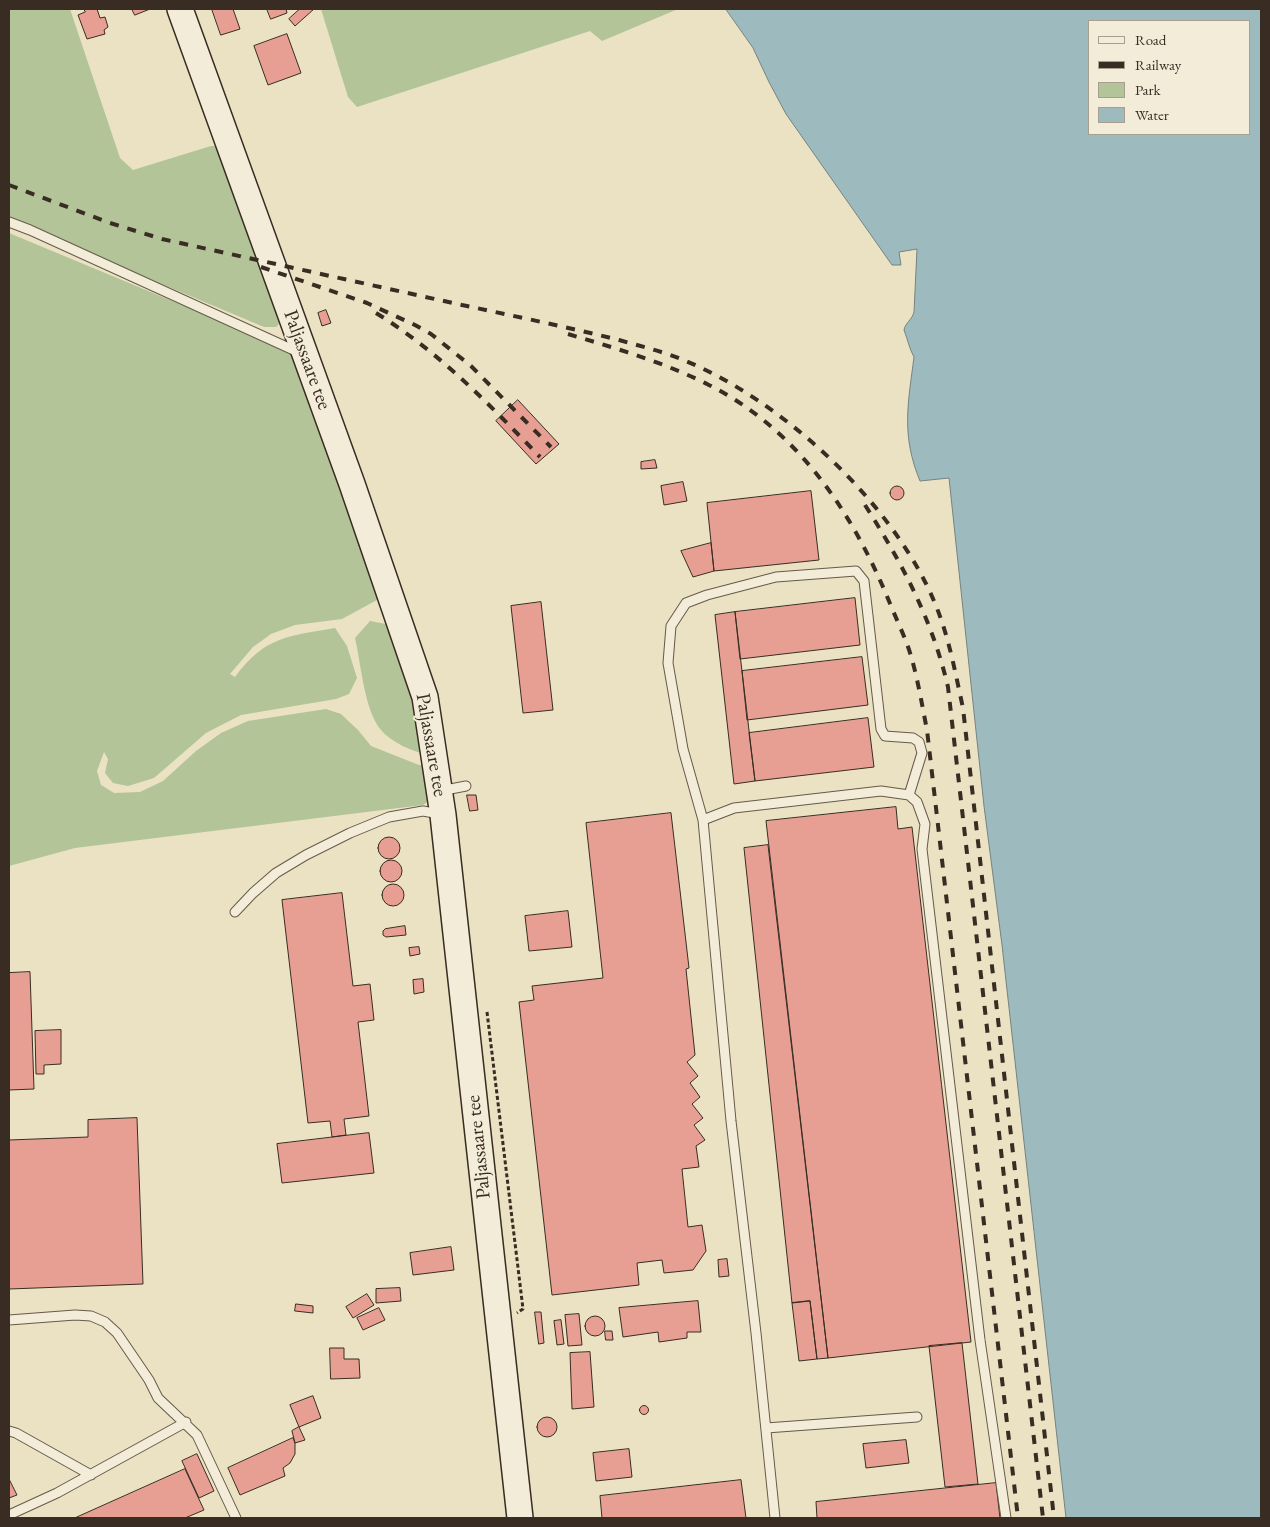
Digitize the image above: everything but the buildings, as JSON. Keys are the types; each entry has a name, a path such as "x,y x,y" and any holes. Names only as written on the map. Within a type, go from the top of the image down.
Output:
{"street":[{"name":"Paljassaare tee","path":"180,9 352,484 426,697 441,803 520,1518"}],"lane":[{"path":"9,222 304,355"},
{"path":"775,1518 731,1121 703,820 683,749 668,663 670,626 686,603 708,595 776,577 856,571 864,581 881,729 885,736 913,738 919,742 922,754 909,795"},
{"path":"235,912 253,893 276,874 306,855 389,816 423,811 441,803 466,786"},
{"path":"703,820 734,808 881,791 909,795 917,802 925,824 922,849 924,868 980,1340 1006,1518"},
{"path":"9,1320 75,1314 91,1316 105,1322 117,1333 149,1380 158,1398 197,1434 236,1518"},
{"path":"766,1428 917,1417"},
{"path":"9,1515 57,1493 186,1422"},
{"path":"9,1431 16,1433 90,1475"}],"green space":[{"path":"9,9 70,9 120,158 133,170 211,146 221,146 284,319 276,327 264,327 9,220"},
{"path":"321,9 678,9 602,41 590,31 357,107 348,97"},
{"path":"9,233 259,337 283,348 294,357 381,591 377,600 342,619 295,625 271,634 253,647 230,674 235,677 257,653 279,640 304,633 335,628 347,646 357,678 349,694 336,699 241,715 206,733 154,778 128,786 113,783 105,773 108,759 104,752 97,771 101,785 114,793 140,792 163,781 196,751 221,733 248,721 326,709 341,714 371,746 419,765 430,766 430,800 423,805 75,848 9,866"},
{"path":"370,621 386,624 400,640 428,755 396,743 381,730 375,721 367,699 355,638"}],"water":[{"path":"726,9 1261,9 1261,1518 1066,1518 1002,945 984,806 949,478 920,481 910,449 908,434 908,405 914,357 904,330 914,312 917,249 899,252 901,265 892,265 786,114 753,48"}],"railway":[{"path":"9,185 110,223 162,239 619,340 681,359 719,377 757,400 794,427 862,491 891,527 915,564 934,601 948,641 963,708 1054,1518"},
{"path":"261,267 367,303 431,334 471,366 551,447"},
{"path":"376,313 442,361 482,398 540,457"},
{"path":"568,334 639,356 690,376 740,403 769,425 819,477 841,507 876,572 907,643 916,674 927,730 1018,1518"},
{"path":"865,505 891,548 914,592 933,638 948,687 1043,1518"}]}
